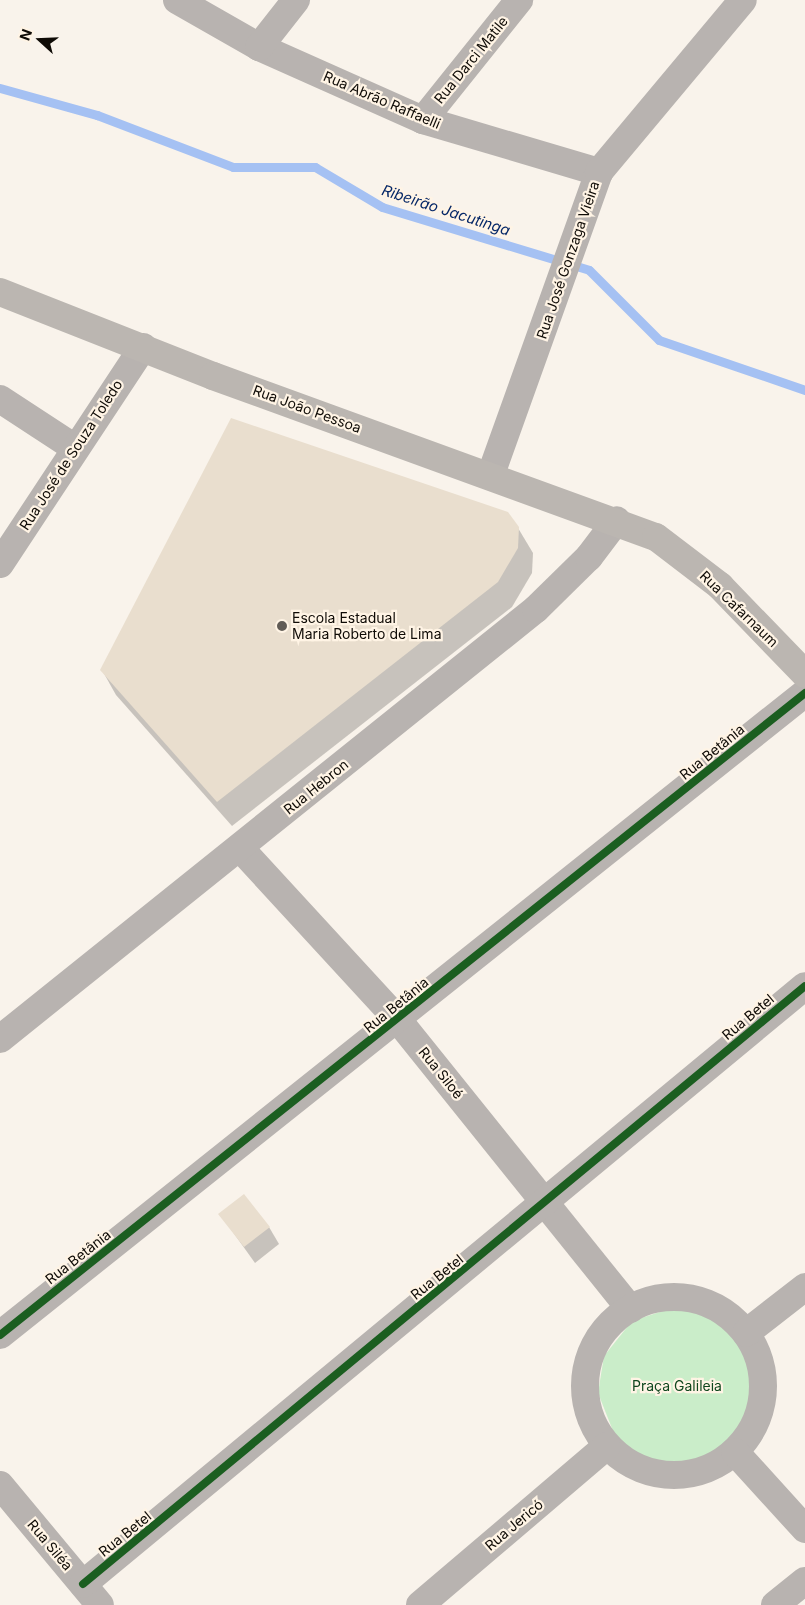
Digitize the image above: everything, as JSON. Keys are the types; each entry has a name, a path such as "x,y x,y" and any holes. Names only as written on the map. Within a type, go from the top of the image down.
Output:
{"main road":[{"name":"Rua João Pessoa","path":"0,292 231,382 617,520"},
{"name":"Rua Cafarnaum","path":"617,520 656,537 712,580 805,674"}],"street":[{"name":"Rua Abrão Raffaelli","path":"177,0 259,48 423,120 599,172"},
{"path":"259,48 296,0"},
{"name":"Rua Darci Matile","path":"423,120 519,0"},
{"name":"Rua José Gonzaga Vieira","path":"491,474 599,172 743,0"},
{"name":"Rua José de Souza Toledo","path":"0,564 143,347"},
{"path":"0,399 75,448"},
{"name":"Rua Hebron","path":"0,1039 536,609 589,557 617,520"},
{"name":"Rua Betânia","path":"0,1335 398,1020 805,693"},
{"name":"Rua Siloé","path":"240,848 398,1020 547,1203 630,1309"},
{"name":"Rua Betel","path":"92,1595 547,1203 805,986"},
{"path":"746,1333 805,1287"},
{"path":"680,1297 705,1302 728,1314 746,1333 758,1356 763,1382 761,1407 751,1432 735,1452 711,1468 684,1475 647,1470 629,1464 608,1446 591,1419 585,1388 590,1357 605,1329 630,1309 654,1299 680,1297"},
{"name":"Rua Jericó","path":"420,1605 608,1446"},
{"path":"735,1452 805,1528"},
{"name":"Rua Siléa","path":"0,1485 92,1595"},
{"path":"775,1605 805,1581"}],"green space":[{"name":"Praça Galileia","path":"672,1308 716,1315 741,1340 755,1377 749,1417 729,1446 685,1468 641,1458 617,1441 598,1393 604,1356 632,1321"}],"building":[{"name":"Escola Estadual Maria Roberto de Lima","path":"231,418 508,512 519,527 518,548 498,582 217,802 100,670"},
{"path":"244,1194 270,1227 244,1247 218,1214"}],"waterway":[{"name":"Ribeirão Jacutinga","path":"0,88 97,115 233,167 315,167 382,207 589,270 659,340 805,390"}],"cycle path":[{"path":"0,1335 805,693"},
{"path":"83,1584 805,986"}],"place":[{"name":"Escola Estadual Maria Roberto de Lima","path":"282,626"}]}
